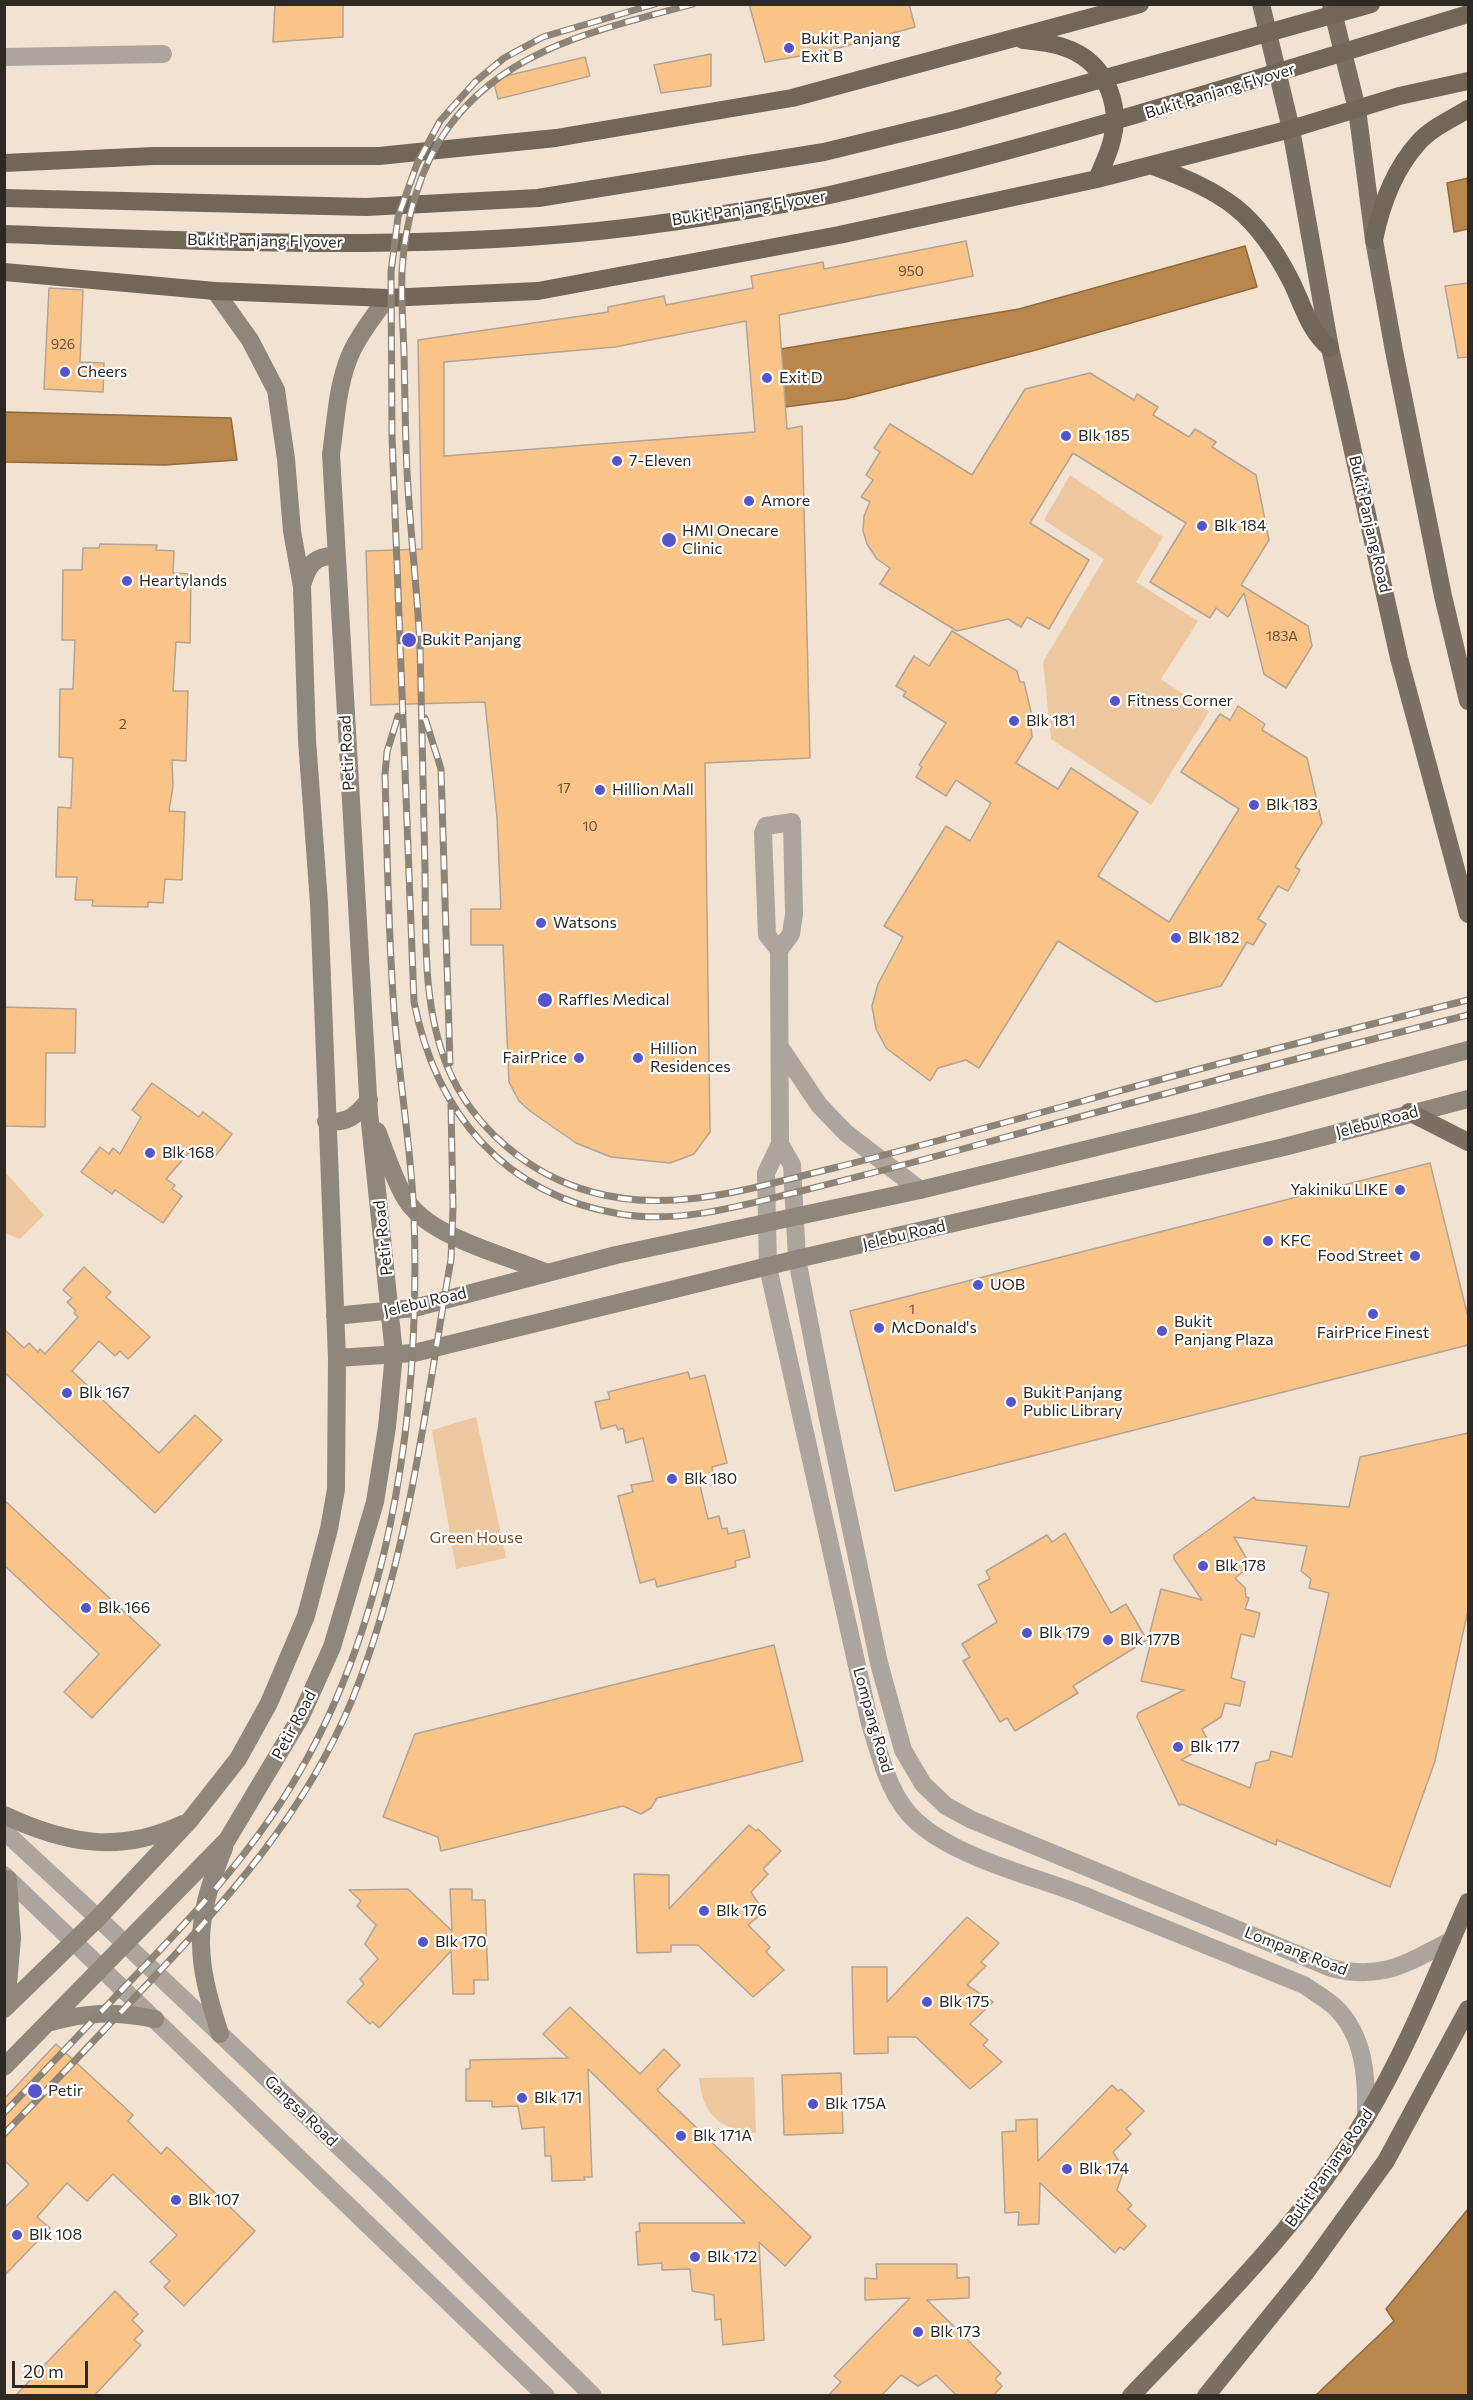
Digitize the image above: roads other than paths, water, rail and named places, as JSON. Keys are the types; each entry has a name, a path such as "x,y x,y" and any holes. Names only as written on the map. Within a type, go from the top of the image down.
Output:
{"highway":[{"path":"4,163 154,156 379,156 556,138 792,98 1013,39 1109,9 1140,4"},
{"path":"4,198 150,204 366,207 538,198 801,156 966,117 1371,4"},
{"name":"Bukit Panjang Flyover","path":"4,234 365,243 551,235 669,222 831,195 1155,111 1468,14"},
{"path":"1013,39 1049,43 1077,53 1102,74 1114,106 1113,140 1097,179"},
{"path":"4,272 215,291 387,298 538,291 839,235 1097,179 1291,129 1400,96 1468,81"},
{"path":"1374,240 1381,206 1400,169 1419,141 1468,109"},
{"path":"1154,166 1198,183 1235,204 1257,228 1290,279 1317,337 1330,348"}],"main road":[{"name":"Bukit Panjang Road","path":"1261,4 1291,129 1330,348 1399,657 1468,914"},
{"path":"1330,4 1357,109 1374,240 1441,584 1468,701"},
{"name":"Petir Road","path":"5,2008 98,1918 190,1820 238,1759 269,1703 306,1616 329,1529 336,1489 338,1358 318,903 307,740 302,587 292,531 286,459 276,390 250,339 215,291"},
{"name":"Petir Road","path":"4,2067 227,1840 300,1718 332,1647 375,1502 387,1427 394,1354 369,1107 331,454 340,393 352,350 387,298"},
{"path":"302,587 308,566 312,561 337,556"},
{"name":"Jelebu Road","path":"335,1316 391,1312 545,1272 765,1222 920,1190 1199,1122 1468,1050"},
{"name":"Jelebu Road","path":"338,1358 426,1350 797,1259 1262,1153 1409,1112 1468,1099"},
{"path":"326,1121 339,1123 369,1107 409,1203 432,1226 460,1240 545,1272"},
{"path":"1409,1112 1468,1142"},
{"path":"4,1815 54,1835 96,1844 114,1844 166,1832 190,1820"},
{"path":"220,2034 206,1992 200,1939 208,1888 227,1840"},
{"path":"5,2008 12,1938 6,1877"},
{"name":"Bukit Panjang Road","path":"1131,2396 1268,2251 1322,2184 1366,2117 1416,2025 1468,1902"},
{"path":"1206,2396 1306,2272 1386,2161 1468,2009"},
{"path":"46,2024 81,2014 118,2012 154,2019"}],"street":[{"path":"4,57 163,54"},
{"path":"779,950 767,935 763,833 766,826 792,822 794,914 791,934 779,950 780,1144 792,1165 794,1216"},
{"path":"780,1047 819,1105 846,1133 920,1190"},
{"name":"Lompang Road","path":"780,1144 766,1173 765,1222 768,1267 870,1724 897,1797 914,1820 932,1835 955,1848 1087,1897 1304,1985 1335,2008 1357,2040 1367,2077 1366,2117"},
{"name":"Lompang Road","path":"794,1216 797,1259 879,1663 903,1750 923,1784 946,1806 972,1820 1331,1968 1374,1974 1415,1960 1452,1940"},
{"name":"Gangsa Road","path":"4,1831 390,2195 593,2396"},
{"path":"6,1877 546,2396"}],"railway":[{"path":"655,4 543,37 504,58 475,82 440,121 417,164 398,217 391,272 392,436 414,1002 424,1042 439,1079 458,1113 482,1142 510,1168 542,1188 579,1204 620,1214 642,1217 687,1215 731,1208 869,1174 1468,1015"},
{"path":"693,4 591,33 558,45 498,78 471,100 438,144 421,178 406,234 402,281 406,442 420,646 427,969 433,1018 439,1042 447,1066 471,1109 505,1146 546,1174 569,1184 592,1192 622,1198 653,1201 683,1200 744,1190 834,1168 1468,1000"},
{"path":"4,2113 190,1917 256,1838 311,1751 344,1680 370,1605 389,1528 403,1450 411,1371 415,1293 414,1216 395,1023 388,884 385,774 387,752 398,716"},
{"path":"425,718 441,769 450,1063"},
{"path":"4,2134 170,1960 231,1892 286,1820 310,1782 333,1742 352,1700 372,1647 402,1538 451,1259 453,1208 451,1105"}],"place":[{"name":"Bukit Panjang Exit B","path":"789,48"},
{"name":"Cheers","path":"65,372"},
{"name":"Exit D","path":"767,378"},
{"name":"Blk 185","path":"1066,436"},
{"name":"7-Eleven","path":"617,461"},
{"name":"Amore","path":"749,501"},
{"name":"Blk 184","path":"1202,526"},
{"name":"HMI Onecare Clinic","path":"669,540"},
{"name":"Heartylands","path":"127,581"},
{"name":"Bukit Panjang","path":"409,640"},
{"name":"Fitness Corner","path":"1115,701"},
{"name":"Blk 181","path":"1014,721"},
{"name":"Hillion Mall","path":"600,790"},
{"name":"Blk 183","path":"1254,805"},
{"name":"Watsons","path":"541,923"},
{"name":"Blk 182","path":"1176,938"},
{"name":"Raffles Medical","path":"545,1000"},
{"name":"FairPrice","path":"579,1058"},
{"name":"Hillion Residences","path":"638,1058"},
{"name":"Blk 168","path":"150,1153"},
{"name":"Yakiniku LIKE","path":"1400,1190"},
{"name":"KFC","path":"1268,1241"},
{"name":"Food Street","path":"1415,1256"},
{"name":"UOB","path":"978,1285"},
{"name":"FairPrice Finest","path":"1373,1314"},
{"name":"McDonald's","path":"879,1328"},
{"name":"Bukit Panjang Plaza","path":"1162,1331"},
{"name":"Blk 167","path":"67,1393"},
{"name":"Bukit Panjang Public Library","path":"1011,1402"},
{"name":"Blk 180","path":"672,1479"},
{"name":"Blk 178","path":"1203,1566"},
{"name":"Blk 166","path":"86,1608"},
{"name":"Blk 179","path":"1027,1633"},
{"name":"Blk 177B","path":"1108,1640"},
{"name":"Blk 177","path":"1178,1747"},
{"name":"Blk 176","path":"704,1911"},
{"name":"Blk 170","path":"423,1942"},
{"name":"Blk 175","path":"927,2002"},
{"name":"Petir","path":"35,2091"},
{"name":"Blk 171","path":"522,2098"},
{"name":"Blk 175A","path":"813,2104"},
{"name":"Blk 171A","path":"681,2136"},
{"name":"Blk 174","path":"1067,2169"},
{"name":"Blk 107","path":"176,2200"},
{"name":"Blk 108","path":"17,2235"},
{"name":"Blk 172","path":"695,2257"},
{"name":"Blk 173","path":"918,2332"}],"park label":[{"name":"Green House","path":"476,1538"}]}
